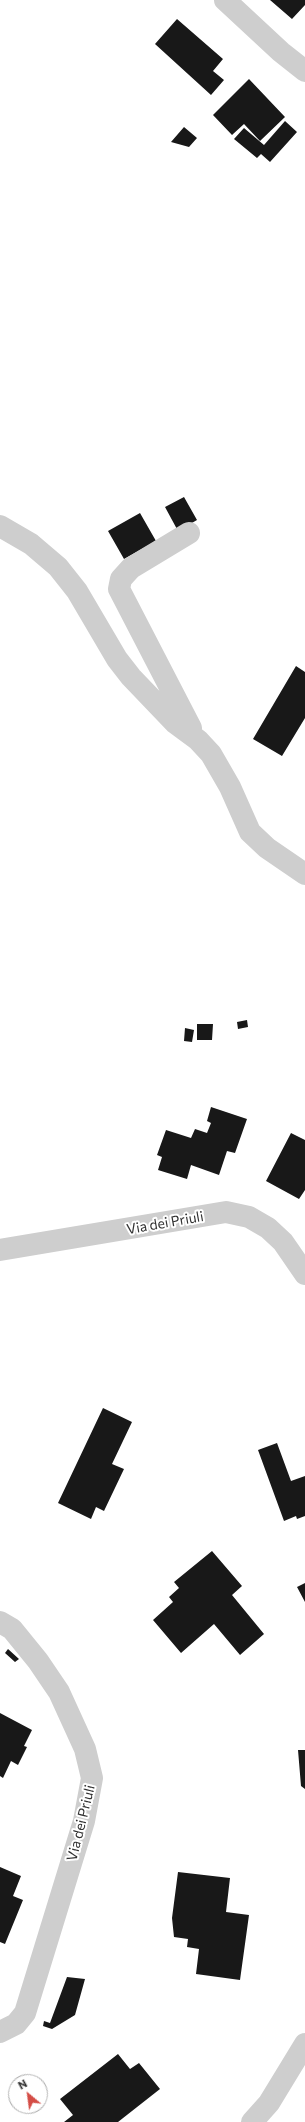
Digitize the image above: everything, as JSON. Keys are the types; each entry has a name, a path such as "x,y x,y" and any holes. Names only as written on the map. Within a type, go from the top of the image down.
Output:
{"street":[{"path":"225,0 280,52 305,71"},
{"path":"0,526 31,544 58,567 77,591 118,659 131,677 175,723 198,740 211,754 230,787 250,832 268,848 305,874"},
{"path":"189,533 131,568 121,579 119,589 178,705 198,740"},
{"name":"Via dei Priuli","path":"0,1250 226,1212 249,1217 268,1228 283,1242 305,1274"},
{"name":"Via dei Priuli","path":"0,1622 12,1629 38,1661 59,1692 85,1749 92,1778 84,1821 25,2013 16,2024 0,2032"},
{"path":"252,2122 269,2103 305,2044"}],"building":[{"path":"270,0 305,0 305,5 292,19"},
{"path":"177,19 223,59 213,71 224,80 211,95 155,44"},
{"path":"249,79 285,117 260,141 244,124 232,135 213,115"},
{"path":"285,121 297,132 270,162 261,154 257,158 234,139 244,128 264,145"},
{"path":"184,127 197,138 189,147 171,142"},
{"path":"184,497 197,520 178,531 165,507"},
{"path":"140,513 156,541 124,559 108,531"},
{"path":"296,666 305,672 305,718 282,756 253,739"},
{"path":"247,1020 248,1027 238,1029 237,1022"},
{"path":"197,1024 213,1024 212,1040 197,1040"},
{"path":"185,1028 194,1030 192,1042 184,1041"},
{"path":"211,1107 247,1119 235,1153 227,1151 219,1175 191,1165 187,1179 158,1170 162,1157 157,1155 166,1130 191,1138 195,1129 207,1133 211,1123 207,1121"},
{"path":"291,1133 305,1140 305,1190 299,1199 266,1181"},
{"path":"103,1408 132,1422 112,1464 124,1469 104,1511 96,1507 91,1519 58,1503"},
{"path":"277,1443 291,1481 305,1476 305,1516 297,1519 296,1516 284,1521 258,1450"},
{"path":"212,1551 242,1586 232,1595 264,1634 240,1655 214,1624 181,1653 153,1620 173,1602 169,1597 179,1588 174,1582"},
{"path":"305,1583 305,1602 297,1587"},
{"path":"8,1649 19,1659 15,1662 5,1653"},
{"path":"0,1713 32,1730 24,1746 27,1747 18,1765 11,1761 3,1778 0,1776"},
{"path":"298,1750 305,1750 305,1789 301,1786"},
{"path":"0,1867 21,1876 13,1896 23,1900 5,1944 0,1942"},
{"path":"178,1872 230,1878 226,1912 249,1915 240,1980 196,1974 199,1949 187,1947 188,1939 174,1937 172,1918"},
{"path":"67,1977 85,1979 75,2015 52,2029 43,2026 44,2021 50,2023"},
{"path":"118,2054 130,2069 139,2063 160,2089 118,2122 64,2122 73,2115 60,2099"}]}
